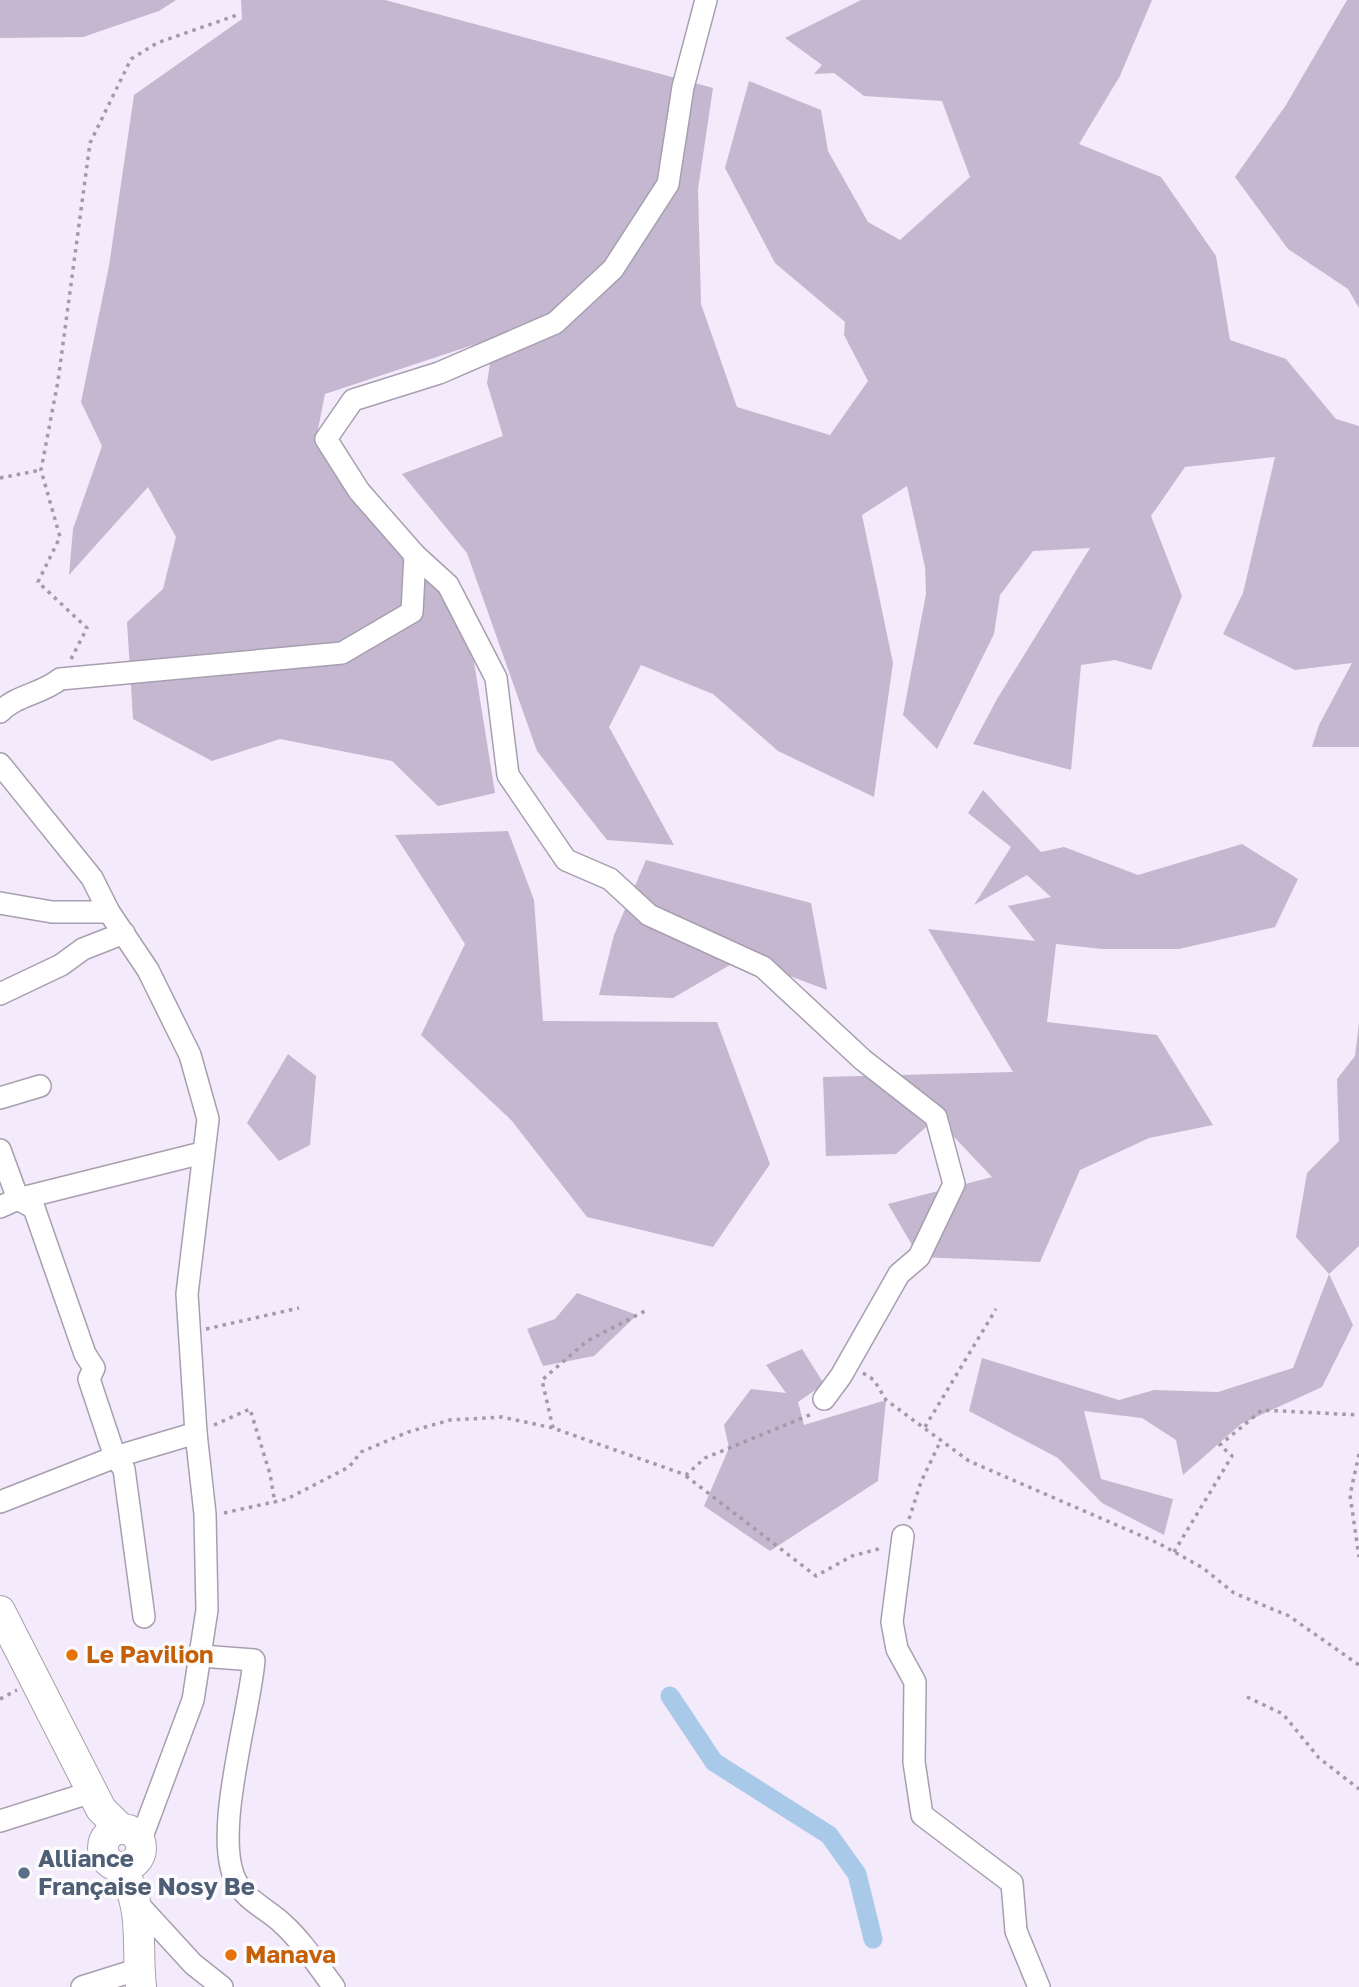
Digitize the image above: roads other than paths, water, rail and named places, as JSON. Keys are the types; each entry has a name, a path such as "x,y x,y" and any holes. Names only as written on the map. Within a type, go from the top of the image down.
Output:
{"main road":[{"path":"0,1611 121,1848 140,1978"}],"street":[{"path":"706,0 683,87 668,184 613,269 555,323 439,373 353,400 326,439 359,491 415,555 448,585 496,678 508,775 566,860 610,879 649,915 763,967 863,1060 936,1117 954,1185 919,1257 899,1273 848,1363 824,1399"},
{"path":"0,712 8,704 50,688 60,679 342,653 412,612 415,555"},
{"path":"0,764 73,851 92,878 108,912 153,980 190,1055 208,1119 187,1294 196,1433 205,1514 207,1610 192,1700 121,1848"},
{"path":"0,903 52,912 108,912"},
{"path":"1,991 61,965 83,949 124,933"},
{"path":"0,1098 40,1086"},
{"path":"0,1150 9,1203"},
{"path":"9,1203 202,1153"},
{"path":"9,1203 34,1208 85,1354 94,1368 89,1379 115,1457 124,1469 144,1618"},
{"path":"0,1502 115,1457 196,1433"},
{"path":"903,1536 892,1622 897,1649 915,1682 914,1762 922,1815 1012,1883 1016,1931 1039,1987"},
{"path":"201,1656 254,1660 252,1693 229,1818 229,1866 239,1888 285,1925 334,1987"},
{"path":"0,1821 121,1848 192,1964 222,1987"},
{"path":"82,1987 140,1978"}],"waterway":[{"path":"670,1696 714,1762 829,1835 857,1874 873,1939"}],"place":[{"name":"Le Pavilion","path":"72,1655"},
{"name":"Alliance Française Nosy Be","path":"24,1873"},
{"name":"Manava","path":"231,1955"}]}
